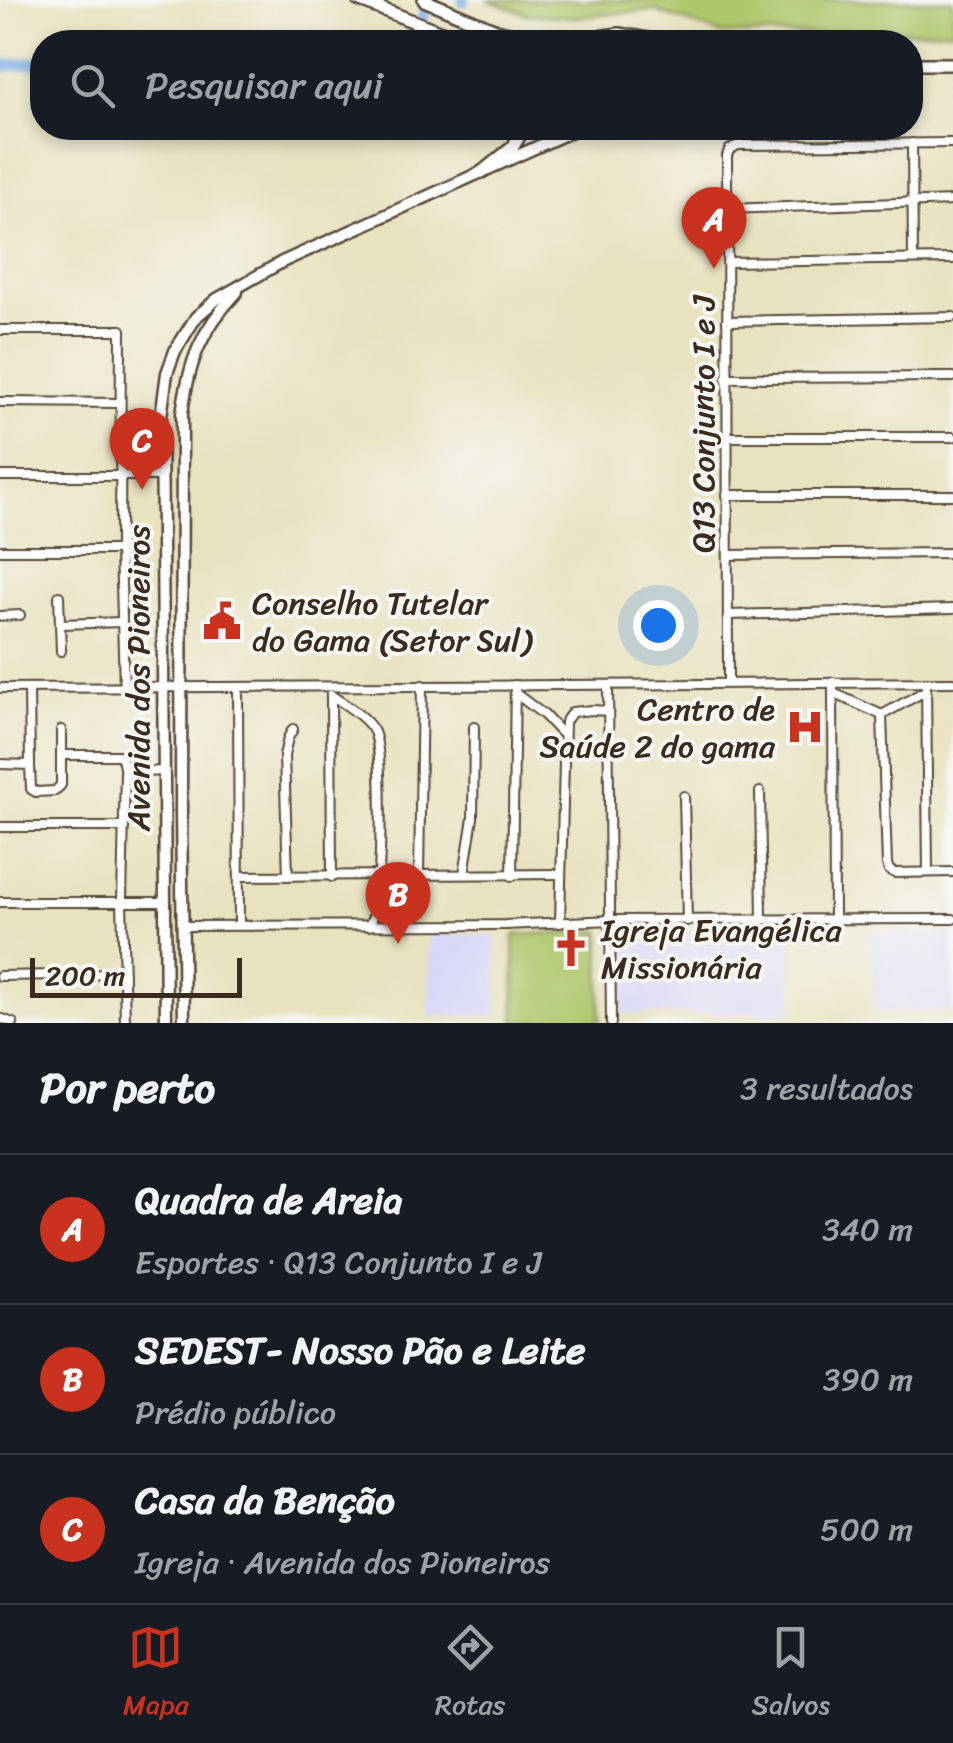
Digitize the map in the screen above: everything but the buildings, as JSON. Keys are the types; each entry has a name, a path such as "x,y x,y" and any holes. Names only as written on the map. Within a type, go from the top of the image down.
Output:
{"highway":[{"path":"358,0 433,30"},
{"path":"424,0 496,30"},
{"path":"923,64 953,64"},
{"path":"482,172 517,140"}],"main road":[{"path":"245,284 282,262 552,140"},
{"name":"Avenida dos Pioneiros","path":"166,1023 162,417 167,373 196,317 217,299 245,284"},
{"name":"Avenida dos Pioneiros","path":"184,1023 182,414 187,376 201,339 220,310 245,284"},
{"path":"167,373 176,371 187,376"},
{"path":"162,578 169,574 181,579"},
{"path":"164,816 182,814"},
{"path":"164,829 182,830"}],"street":[{"path":"912,143 914,258"},
{"name":"Q13 Conjunto I e J","path":"728,683 727,156 738,145 953,143"},
{"path":"728,209 953,201"},
{"path":"728,262 953,259"},
{"path":"726,321 953,317"},
{"path":"0,330 121,330 124,687"},
{"path":"726,378 953,377"},
{"path":"0,402 120,403"},
{"path":"726,437 953,436"},
{"path":"0,476 162,476"},
{"path":"727,495 953,495"},
{"path":"0,550 120,550"},
{"path":"728,555 953,553"},
{"path":"59,596 61,652"},
{"path":"728,614 953,609"},
{"path":"0,616 20,616"},
{"path":"61,624 122,622"},
{"path":"832,682 834,919"},
{"path":"0,688 331,690 422,685 515,689 832,682 925,687 953,682"},
{"path":"419,876 422,685"},
{"path":"608,686 611,1023"},
{"path":"238,687 239,925"},
{"path":"882,715 925,687"},
{"path":"925,687 928,872"},
{"path":"29,688 31,789 36,792 55,791 61,784 61,730"},
{"path":"515,689 564,736"},
{"path":"512,876 515,689"},
{"path":"331,690 370,726 378,742 380,827 374,913 369,926"},
{"path":"331,690 332,876"},
{"path":"833,694 882,715"},
{"path":"560,923 565,722 572,712 608,710"},
{"path":"882,715 889,870 953,872"},
{"path":"464,874 473,818 474,728"},
{"path":"288,876 284,756 294,729"},
{"path":"61,755 122,758 125,1023"},
{"path":"0,764 30,766"},
{"path":"125,773 164,771"},
{"path":"760,792 762,919"},
{"path":"684,796 687,921"},
{"path":"0,827 124,827"},
{"path":"240,876 560,874"},
{"path":"0,902 164,902"},
{"path":"182,926 953,919"},
{"path":"0,968 0,976 124,974"},
{"path":"0,1018 13,1023"}],"shaded area":[{"path":"792,932 793,1013 622,1014 621,933"},
{"path":"872,932 953,932 953,1011 875,1012"},
{"path":"429,935 496,935 497,1016 429,1016"}],"green space":[{"path":"488,0 953,0 953,30 710,30 654,10 577,17 526,14"},
{"path":"601,931 600,1021 515,1022 514,935"}],"waterway":[{"path":"417,30 425,12"},
{"path":"0,66 30,63"}],"place":[{"name":"Quadra de Areia","path":"714,269"},
{"name":"Casa da Benção","path":"142,490"},
{"name":"Conselho Tutelar do Gama (Setor Sul)","path":"222,621"},
{"name":"Centro de Saúde 2 do gama","path":"805,727"},
{"name":"SEDEST- Nosso Pão e Leite","path":"398,944"},
{"name":"Igreja Evangélica Missionária","path":"571,948"}]}
